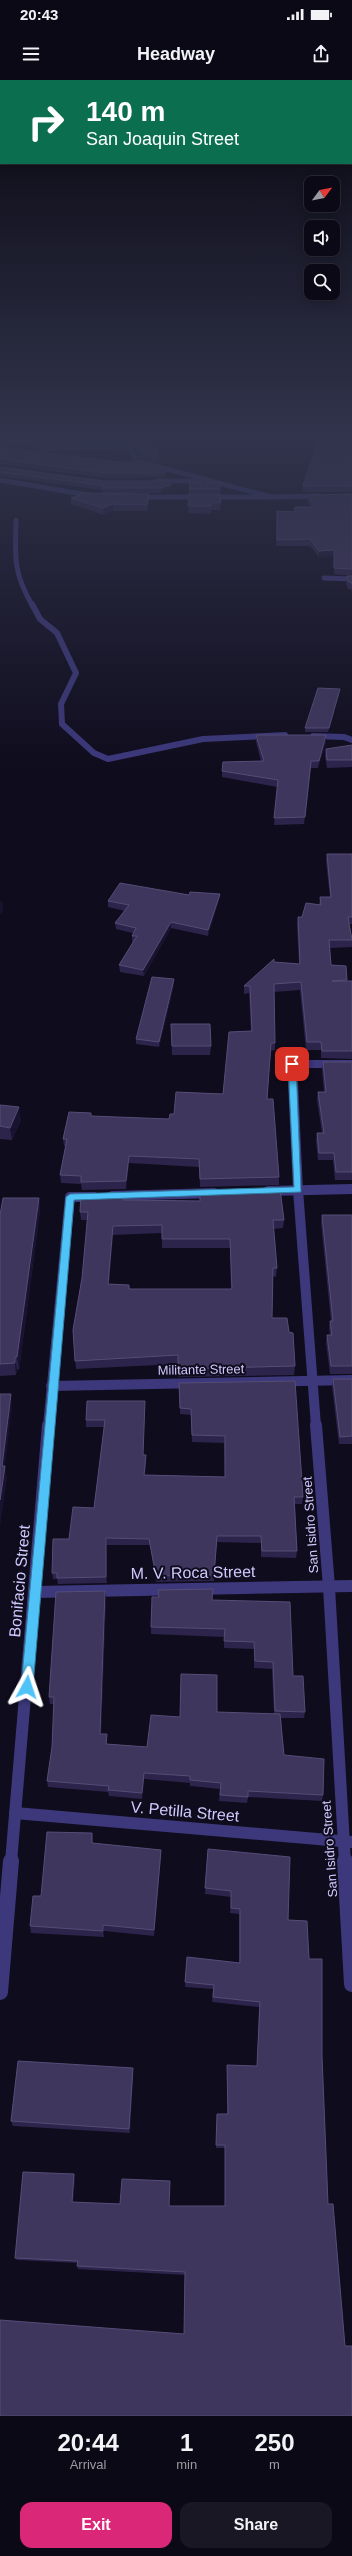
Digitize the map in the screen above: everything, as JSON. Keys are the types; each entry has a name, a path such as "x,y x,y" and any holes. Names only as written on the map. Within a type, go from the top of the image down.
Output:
{"street":[{"path":"15,549 15,565 21,586 40,619 57,633 76,673 61,704 62,724 94,753 108,759 203,739 268,734 291,735"},
{"path":"324,578 352,579"},
{"path":"306,736 344,737 352,740"},
{"name":"San Isidro Street","path":"352,1064 292,1064 298,1190 314,1381 347,1842 352,1984"},
{"path":"259,1191 352,1190"},
{"name":"Bonifacio Street","path":"0,1992 52,1386 70,1197 228,1192"},
{"name":"Militante Street","path":"52,1386 352,1380"},
{"name":"M. V. Roca Street","path":"35,1592 352,1586"},
{"name":"V. Petilla Street","path":"15,1813 347,1842"}],"building":[{"path":"318,549 352,549 352,569 334,568 334,550 319,551"},
{"path":"347,576 352,576 352,584 351,582 348,582"},
{"path":"318,688 340,689 329,728 305,728"},
{"path":"256,735 326,735 319,761 311,761 305,817 274,818 278,780 222,771 223,762 264,761"},
{"path":"352,745 352,760 327,760 326,749"},
{"path":"327,854 352,854 352,917 348,917 352,940 329,940 331,965 346,966 347,980 332,981 352,981 352,1051 322,1051 321,1042 307,1042 301,982 274,984 275,1043 271,1043 267,1099 273,1099 279,1177 200,1179 199,1159 129,1156 126,1181 81,1182 81,1176 60,1175 67,1139 63,1139 69,1112 91,1113 91,1116 169,1119 170,1114 174,1114 176,1092 223,1094 229,1032 252,1031 250,986 244,986 274,959 274,962 300,964 298,917 302,917 306,903 321,905 320,897 331,897"},
{"path":"120,883 189,895 190,892 220,894 208,930 171,922 143,970 119,965 137,936 132,936 136,928 115,923 129,905 108,901"},
{"path":"152,977 174,979 159,1042 136,1039"},
{"path":"171,1024 210,1024 211,1046 172,1046"},
{"path":"323,1062 352,1062 352,1172 336,1172 334,1153 319,1153 317,1133 324,1133 318,1092 326,1092"},
{"path":"0,1105 19,1107 10,1128 0,1126"},
{"path":"280,1189 284,1220 273,1220 277,1268 273,1268 272,1318 287,1318 289,1332 293,1333 295,1366 178,1369 178,1355 75,1361 73,1330 82,1278 88,1212 80,1212 81,1194 124,1193 123,1200 200,1201 200,1191","holes":["162,1225 162,1239 230,1239 232,1289 129,1289 129,1285 108,1284 113,1226"]},
{"path":"3,1198 39,1198 17,1357 15,1357 15,1363 0,1364 0,1215"},
{"path":"322,1215 352,1215 352,1366 331,1366 327,1335 332,1335 330,1321 333,1321"},
{"path":"333,1379 352,1379 352,1436 340,1437"},
{"path":"295,1381 303,1497 294,1497 297,1551 262,1551 261,1536 217,1536 214,1575 156,1576 149,1539 106,1538 106,1577 57,1578 57,1573 52,1573 53,1539 69,1539 73,1507 94,1508 105,1420 86,1420 87,1401 145,1401 143,1455 146,1455 144,1475 225,1477 225,1436 192,1435 191,1409 180,1408 179,1383"},
{"path":"0,1394 11,1394 2,1466 5,1466 0,1500"},
{"path":"213,1589 212,1600 290,1602 293,1676 303,1676 305,1712 275,1711 273,1662 255,1661 254,1642 224,1641 225,1629 151,1627 152,1597 159,1597 158,1590"},
{"path":"105,1591 100,1734 107,1734 106,1744 147,1747 151,1715 180,1717 181,1674 217,1675 217,1712 280,1714 284,1755 324,1759 323,1795 248,1791 248,1797 220,1795 221,1783 190,1780 190,1776 144,1773 142,1793 108,1790 109,1786 47,1781 52,1747 54,1697 49,1697 56,1592"},
{"path":"47,1832 92,1833 92,1843 161,1850 154,1930 103,1925 103,1931 30,1926 33,1896 41,1896"},
{"path":"208,1849 290,1857 288,1920 307,1921 309,1959 322,1959 322,2056 328,2204 333,2204 345,2346 352,2346 352,2416 0,2416 0,2320 184,2334 185,2272 77,2266 78,2261 15,2258 23,2172 74,2174 72,2202 120,2204 122,2179 170,2181 169,2206 225,2206 225,2145 216,2145 217,2114 228,2114 227,2065 257,2066 260,2002 213,1997 214,1985 185,1982 187,1957 240,1963 240,1909 231,1908 231,1891 205,1888"},
{"path":"18,2061 133,2068 129,2129 11,2121"}],"route":[{"path":"27,1687 52,1386 70,1197 298,1190 292,1064"}]}
